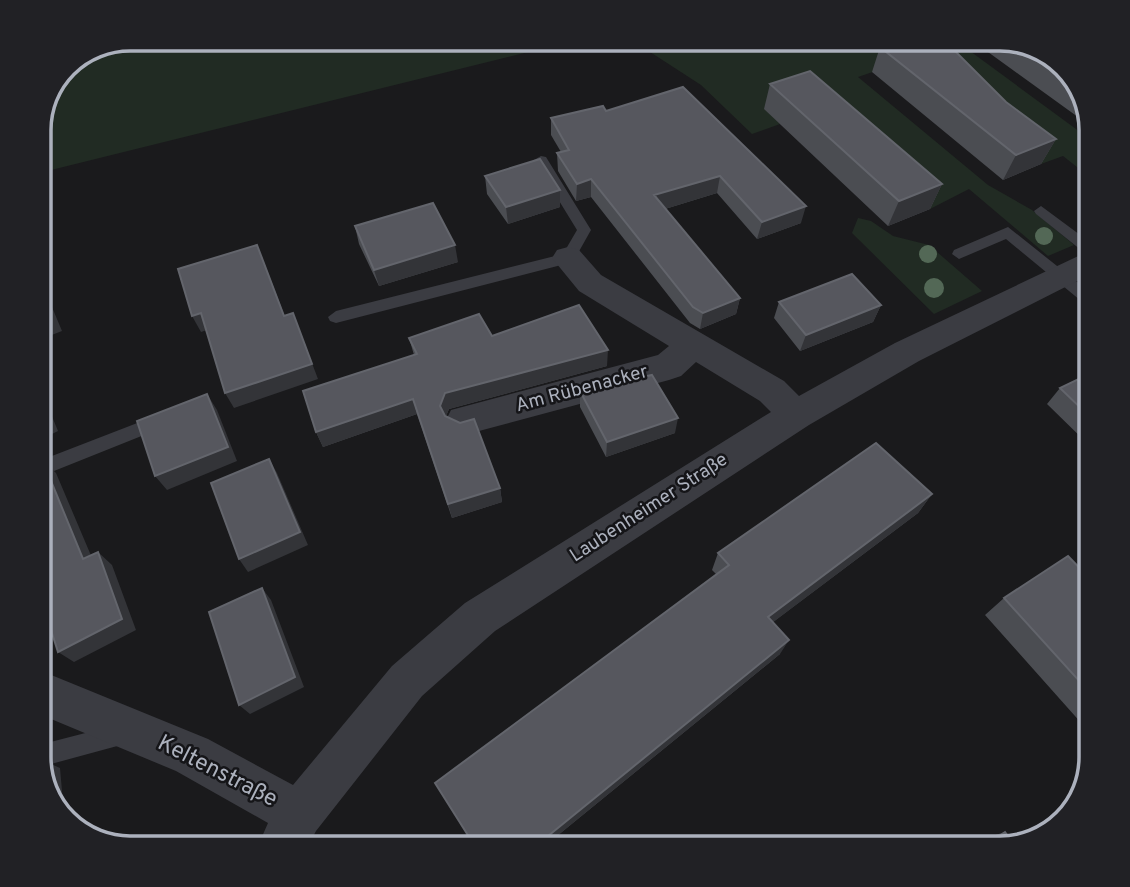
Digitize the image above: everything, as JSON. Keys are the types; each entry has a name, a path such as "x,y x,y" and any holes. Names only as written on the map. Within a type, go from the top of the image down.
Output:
{"street":[{"path":"568,258 590,284 772,391 796,415"},
{"name":"Laubenheimer Straße","path":"290,831 407,681 480,617 796,415 907,352 1076,268"},
{"name":"Am Rübenacker","path":"464,420 669,366 693,345"},
{"name":"Keltenstraße","path":"51,697 192,755 290,831"}],"lane":[{"path":"335,317 568,258 584,230 541,160"},
{"path":"1041,211 1079,241"},
{"path":"959,254 1008,232 1076,268"},
{"path":"51,465 158,422"},
{"name":"Keltenstraße","path":"51,753 134,731"}],"shaded area":[{"path":"532,51 51,170 51,124 57,99 64,86 86,64 114,52"},
{"path":"649,51 970,51 1079,131 1079,169 1063,156 1041,164 908,60 858,77 988,185 1032,210 1074,245 1048,256 969,189 930,209 803,96 765,109 780,124 752,134 701,85"},
{"path":"858,218 871,221 893,236 929,245 982,291 934,314 852,233"}],"building":[{"path":"885,51 955,51 1006,102 1056,139 1016,155"},
{"path":"810,71 942,184 899,201 770,84"},
{"path":"683,87 806,206 762,222 720,176 654,195 740,298 703,313 693,307 591,179 577,184 557,153 569,150 551,118 603,106 606,111"},
{"path":"540,159 560,190 506,207 485,176"},
{"path":"433,203 455,245 374,270 355,226"},
{"path":"257,245 284,316 293,313 312,364 225,393 201,313 192,316 178,269"},
{"path":"852,274 881,305 806,335 779,302"},
{"path":"579,305 608,350 445,393 440,406 445,416 460,423 474,419 500,488 448,504 413,399 316,432 303,391 417,354 409,338 479,314 492,336"},
{"path":"652,375 678,418 607,442 580,391"},
{"path":"1079,379 1079,406 1060,388"},
{"path":"207,394 228,447 155,476 137,421"},
{"path":"876,443 932,494 768,617 789,640 548,836 468,836 435,783 729,565 718,553"},
{"path":"269,459 300,532 239,559 211,483"},
{"path":"51,481 83,559 98,552 122,619 58,652 51,630"},
{"path":"1068,556 1079,567 1079,681 1004,598"},
{"path":"262,588 295,677 239,705 209,612"}]}
